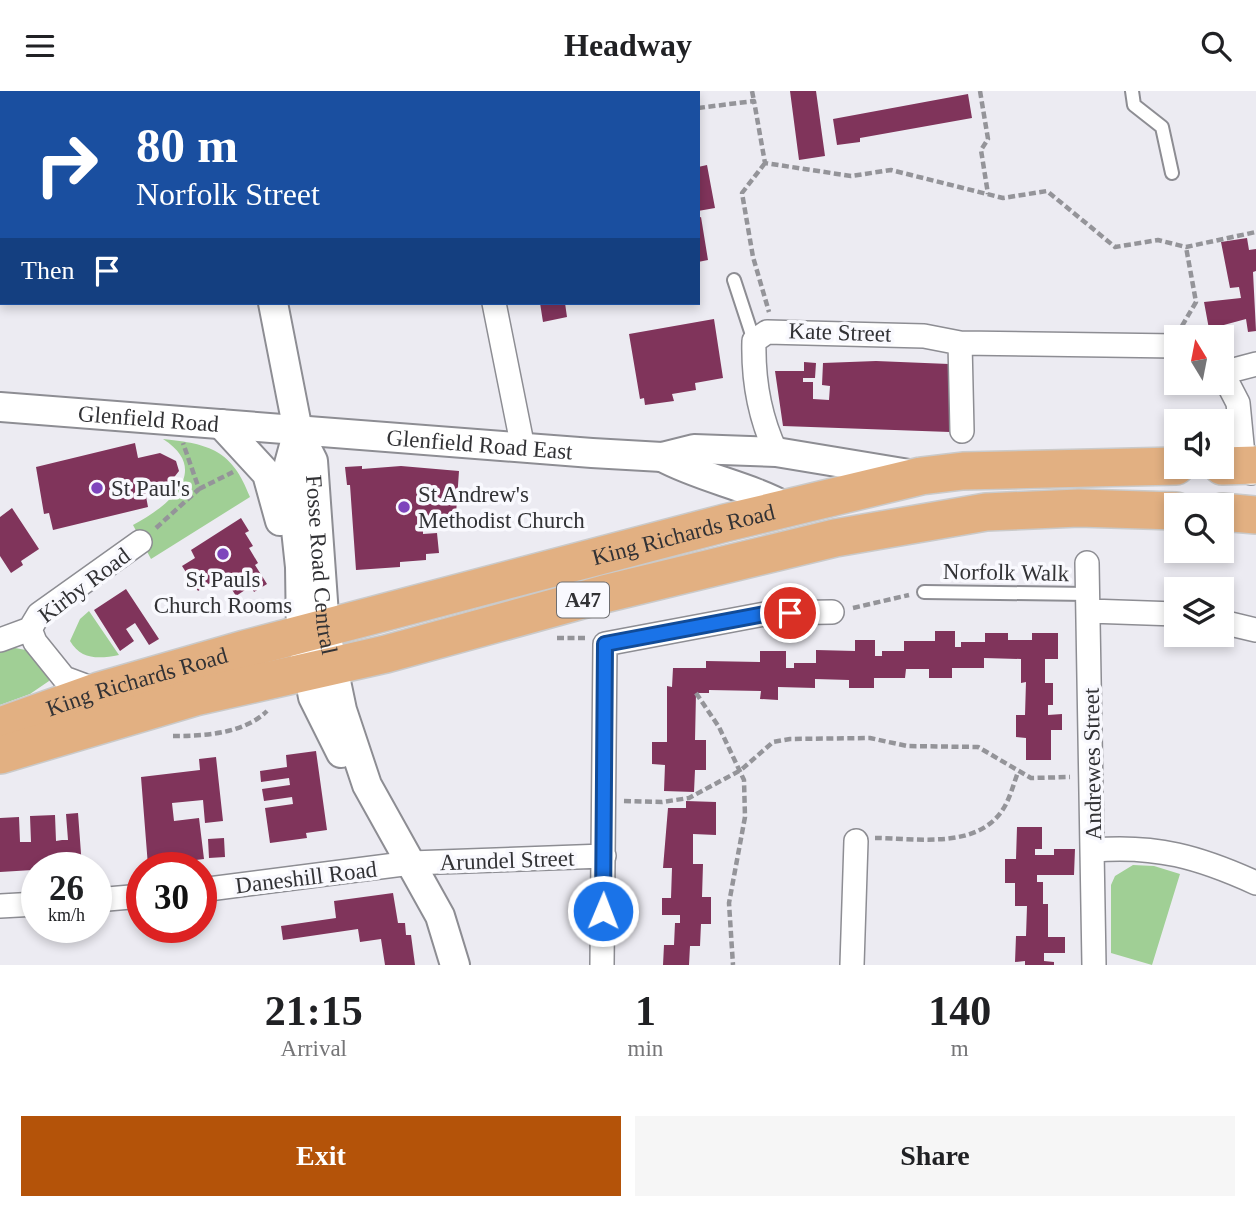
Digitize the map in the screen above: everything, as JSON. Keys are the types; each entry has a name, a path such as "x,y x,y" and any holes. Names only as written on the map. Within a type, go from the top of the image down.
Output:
{"main road":[{"name":"King Richards Road","path":"0,726 309,622 921,476 963,471 1164,467"},
{"path":"788,508 835,538"},
{"name":"King Richards Road","path":"0,755 195,697 320,670 604,594 835,538 986,512 1079,508 1164,511"},
{"path":"1234,514 1256,515"}],"street":[{"path":"273,305 298,431"},
{"path":"495,305 514,366 523,448"},
{"name":"Kate Street","path":"754,341 760,335 775,330 924,335 960,343 1122,347 1164,345"},
{"path":"754,341 757,388 763,417 776,452"},
{"path":"960,343 962,431"},
{"path":"1234,370 1256,364"},
{"path":"1234,395 1238,403 1244,469"},
{"name":"Glenfield Road","path":"0,407 298,431"},
{"name":"Fosse Road Central","path":"221,423 267,474 320,670 342,710 367,785 440,916 455,965"},
{"name":"Glenfield Road East","path":"298,431 662,457 694,449 776,452 921,476"},
{"name":"Fosse Road Central","path":"298,431 313,461 309,622"},
{"name":"Fosse Road Central","path":"298,431 289,464 309,622"},
{"name":"Glenfield Road East","path":"662,457 694,474 760,492 788,508"},
{"name":"Kirby Road","path":"0,640 30,629 39,614 141,542"},
{"name":"Andrewes Street","path":"1087,563 1094,965"},
{"path":"1089,602 1164,612"},
{"path":"602,965 605,644 770,613 832,612"},
{"path":"1234,625 1256,630"},
{"name":"Kirby Road","path":"30,629 35,642 64,678 99,691"},
{"path":"852,965 856,841"},
{"path":"1094,850 1132,847 1157,849 1256,883"},
{"name":"Arundel Street","path":"411,863 604,856"},
{"name":"Daneshill Road","path":"217,888 411,863"},
{"path":"0,906 21,905"}],"lane":[{"path":"1132,91 1134,105 1162,127 1172,173"},
{"path":"734,280 754,341"},
{"name":"Norfolk Walk","path":"924,592 1089,602"}],"path":[{"path":"752,91 765,163 742,193 752,257 775,330"},
{"path":"980,91 988,139 981,150 988,194"},
{"path":"700,108 754,101"},
{"path":"765,163 851,176 891,170 1003,198 1047,191 1115,247 1158,240 1186,247 1256,232"},
{"path":"1184,325 1196,302 1186,247"},
{"path":"174,419 199,489"},
{"path":"141,542 199,489 257,461"},
{"path":"832,612 924,592"},
{"path":"696,693 719,727 744,780 744,817 729,903 733,965"},
{"path":"603,801 662,803 689,798 712,789 741,770 773,742 870,738 908,746 978,747 1031,778 1092,776"},
{"path":"856,841 958,838 980,831 995,820 1006,804 1018,772"}],"green space":[{"path":"163,439 194,444 217,452 235,469 250,497 151,559 133,525 171,498 184,476 184,463 177,451"},
{"path":"89,611 119,655 91,657 74,647 70,641 80,619"},
{"path":"10,647 31,651 48,665 49,681 30,694 0,705 0,653"},
{"path":"1133,865 1154,866 1180,874 1152,965 1111,953 1111,885 1115,876"}],"building":[{"path":"790,91 816,91 825,156 799,160"},
{"path":"968,94 972,118 860,138 860,142 837,145 833,119"},
{"path":"707,165 715,208 700,211 700,167"},
{"path":"700,217 708,260 700,262"},
{"path":"1247,238 1249,250 1256,249 1256,271 1253,272 1256,331 1248,332 1246,319 1224,325 1208,325 1204,302 1241,298 1239,287 1230,288 1221,242"},
{"path":"540,305 565,305 567,317 543,322"},
{"path":"714,319 723,378 695,383 696,390 672,394 674,401 645,405 644,398 640,399 629,334"},
{"path":"876,361 949,364 950,432 783,426 775,371 804,371 804,362 816,363 815,378 803,378 803,382 813,382 813,399 829,400 830,386 822,385 823,363"},
{"name":"St Paul's","path":"135,443 138,458 160,453 176,461 179,471 168,485 145,491 148,507 53,530 49,513 44,514 36,467"},
{"name":"St Andrew's Methodist Church","path":"362,466 362,469 401,466 459,471 455,529 423,531 423,534 437,533 439,553 426,554 426,560 400,562 400,567 356,570 350,485 347,485 345,467"},
{"path":"12,508 39,549 21,561 23,565 11,573 0,556 0,517"},
{"name":"St Pauls Church Rooms","path":"241,518 249,531 245,533 253,546 249,548 258,563 255,565 267,584 254,592 251,586 236,596 223,575 198,591 182,566 195,558 191,550"},
{"path":"126,589 159,639 149,645 135,623 126,629 134,641 120,651 94,610"},
{"path":"935,631 955,631 955,647 961,647 961,642 985,642 985,633 1008,633 1008,640 1032,640 1032,633 1058,633 1058,659 1045,659 1045,683 1053,683 1053,705 1048,705 1048,715 1062,714 1062,730 1051,730 1051,760 1026,760 1026,738 1016,737 1016,715 1025,715 1026,682 1021,683 1021,659 984,658 984,668 952,668 952,678 929,678 929,669 906,669 905,678 874,678 874,688 849,688 849,680 815,679 815,688 778,687 778,700 760,699 761,691 709,690 709,693 696,693 695,740 706,740 706,770 695,770 694,792 664,791 665,765 652,764 652,742 667,742 667,686 672,687 673,668 706,668 706,661 760,662 760,651 786,651 786,668 794,668 794,663 816,663 816,650 855,651 855,640 875,640 875,656 882,656 882,651 904,651 904,641 935,641"},
{"path":"316,751 327,830 306,833 307,838 270,843 265,808 293,804 292,797 264,801 262,789 290,785 289,778 261,782 260,771 287,767 286,755"},
{"path":"216,757 223,821 205,823 203,800 172,803 174,821 199,818 203,852 147,852 141,777 200,770 199,759"},
{"path":"686,801 716,802 716,835 693,834 693,864 703,864 702,897 711,897 711,924 701,924 700,946 690,946 689,965 663,965 664,945 674,945 675,923 680,923 680,915 662,915 662,898 671,898 672,868 663,868 668,808 686,808"},
{"path":"78,813 81,852 21,852 21,871 0,872 0,818 19,817 20,842 31,842 30,816 55,815 56,841 68,840 66,814"},
{"path":"1017,827 1042,827 1042,849 1035,849 1035,855 1054,855 1054,849 1075,849 1074,875 1037,875 1037,882 1043,882 1043,904 1048,904 1048,937 1065,937 1065,953 1044,953 1044,961 1054,962 1054,965 1025,965 1025,961 1015,962 1016,936 1026,936 1027,906 1015,906 1015,883 1005,883 1005,859 1016,859"},
{"path":"224,838 225,857 217,858 217,852 209,852 208,839"},
{"path":"393,893 398,923 405,923 406,935 411,935 415,965 385,965 381,939 360,942 358,929 283,940 281,926 336,918 334,901"}],"place":[{"name":"St Paul's","path":"97,488"},
{"name":"St Andrew's Methodist Church","path":"404,507"},
{"name":"St Pauls Church Rooms","path":"223,554"}],"route":[{"path":"603,911 605,644 770,613 790,613"}]}
